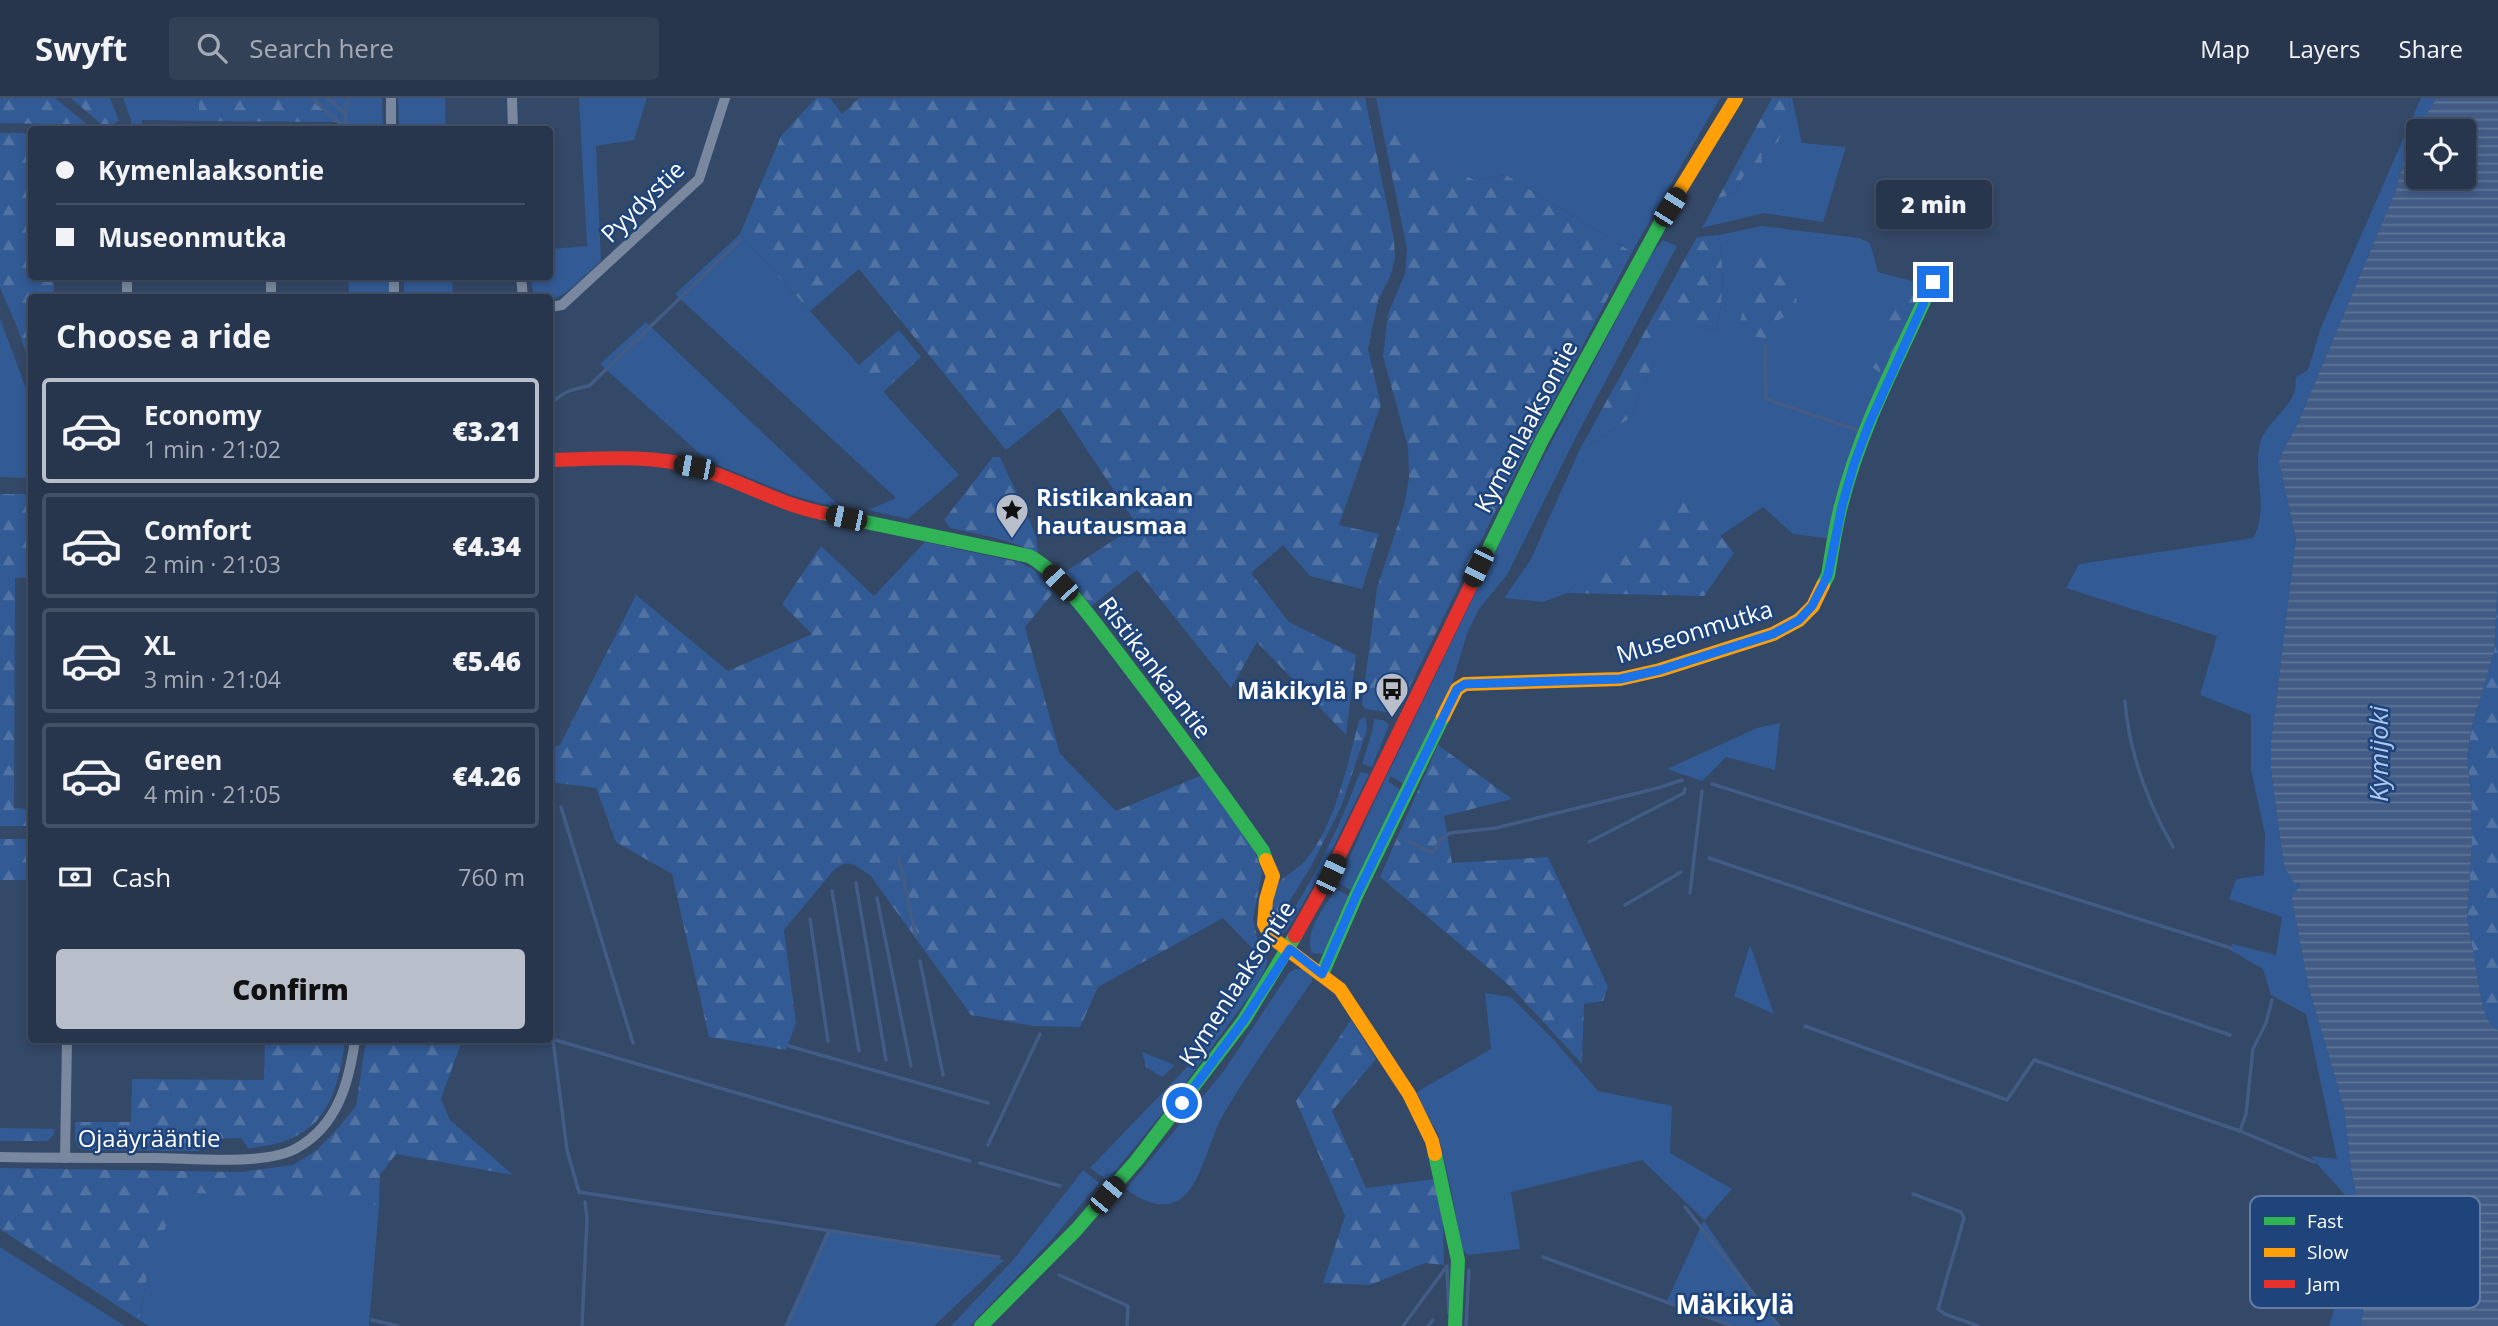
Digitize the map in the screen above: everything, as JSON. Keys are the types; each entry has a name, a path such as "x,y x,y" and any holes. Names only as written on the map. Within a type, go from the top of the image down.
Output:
{"street":[{"path":"391,98 391,126"},
{"path":"512,98 513,126"},
{"name":"Pyydystie","path":"553,306 562,305 699,179 726,98"},
{"name":"Kymenlaaksontie","path":"981,1326 1076,1230 1137,1160 1244,1020 1290,949 1331,874 1542,440 1656,229 1736,98"},
{"name":"Museonmutka","path":"1322,974 1356,896 1457,689 1465,684 1620,679 1660,670 1773,634 1807,613 1828,575 1842,506 1865,434 1937,273"},
{"name":"Ristikankaantie","path":"553,460 662,460 736,480 799,508 1030,556 1041,562 1083,608 1190,746 1263,851 1273,876 1266,900 1264,924 1271,937 1290,949"},
{"path":"1290,949 1340,989 1409,1094 1432,1141 1458,1260 1455,1326"},
{"path":"65,1158 67,1043"},
{"name":"Ojaäyrääntie","path":"0,1157 249,1159 297,1148 318,1131 335,1112 345,1092 355,1043"}],"green space":[{"path":"0,98 55,98 88,125 0,123"},
{"path":"71,98 110,98 119,121 102,125"},
{"path":"123,98 199,98 199,121 142,120 142,126 132,126"},
{"path":"199,98 340,98 339,122 199,121"},
{"path":"340,98 382,98 383,126 339,126"},
{"path":"398,98 445,98 446,126 399,126"},
{"path":"579,98 647,98 634,140 596,146 601,261 566,293 553,299 553,294 534,294 531,280 553,280 553,249 587,246"},
{"path":"816,98 830,98 842,114 859,98 1365,98 1394,239 1395,259 1390,277 1378,300 1368,349 1381,405 1339,525 1379,534 1362,589 1310,576 1283,545 1251,573 1289,622 1356,655 1346,735 1257,642 1231,688 1137,570 1091,606 1065,572 1137,525 1059,408 1006,450 859,269 810,311 740,234 781,136"},
{"path":"1376,98 1380,98 1400,140 1474,180 1506,175 1632,252 1498,506 1409,688 1393,713 1365,709 1362,704 1377,588 1404,506 1409,478 1408,447 1383,356 1388,314 1405,274 1407,249"},
{"path":"1380,98 1720,98 1632,252 1506,175 1474,180 1399,140"},
{"path":"1772,98 1789,98 1790,106 1778,142 1769,146 1761,156 1763,169 1757,176 1745,173 1734,194 1718,198"},
{"path":"1789,98 1792,98 1802,143 1846,147 1823,222 1764,213 1702,228 1718,198 1734,194 1745,173 1769,146 1790,106"},
{"path":"2421,98 2436,98 2421,119 2412,119"},
{"path":"2406,132 2406,152 2396,190 2279,462 2296,539 2271,742 2271,770 2284,866 2300,887 2292,900 2308,985 2344,1108 2357,1196 2346,1196 2310,1156 2337,1159 2306,1014 2271,995 2263,969 2230,950 2232,944 2276,955 2282,917 2229,899 2236,879 2264,875 2265,834 2251,770 2251,715 2200,695 2217,636 2066,588 2079,564 2253,538 2258,527 2261,505 2258,459 2261,440 2295,391 2296,377 2308,370 2321,327"},
{"path":"0,133 28,133 28,280 54,280 54,294 28,294 28,358 0,288"},
{"path":"1762,226 1859,238 1870,243 1878,272 1926,285 1831,539 1793,534 1763,507 1720,536 1708,520 1678,498 1567,593 1543,602 1504,598 1530,561 1579,451 1630,418 1669,325 1716,330 1722,282 1719,235"},
{"path":"740,234 959,475 908,519 868,510 896,498 675,294"},
{"path":"1719,235 1722,282 1716,330 1669,326 1630,418 1579,451 1697,237"},
{"path":"1663,240 1677,246 1507,575 1479,609 1467,634 1451,687 1406,786 1391,776 1388,781 1403,792 1352,891 1339,883 1367,817 1515,511 1651,255"},
{"path":"1768,250 1775,261 1787,269 1786,285 1797,300 1794,313 1776,321 1767,339 1740,333 1739,324 1746,303 1748,262 1760,251"},
{"path":"348,280 389,280 389,294 349,294"},
{"path":"404,280 452,280 453,294 404,294"},
{"path":"1921,287 1924,295 1891,360 1879,372 1870,366 1888,328 1886,302 1908,290"},
{"path":"0,318 28,394 28,478 0,477"},
{"path":"646,322 843,509 794,496 708,461 600,364"},
{"path":"899,330 921,357 883,392 859,365"},
{"path":"993,457 1000,457 1036,535 1038,553 1001,540 950,528 944,520"},
{"path":"0,494 28,494 28,577 15,578 14,808 28,809 28,826 0,826"},
{"path":"1678,497 1708,520 1734,553 1704,596 1567,593"},
{"path":"925,542 1018,562 1033,569 1053,593 1025,627 1060,754 1116,811 1202,775 1253,847 1262,872 1253,919 1258,941 1254,950 1223,918 1098,987 1080,1027 1033,1026 971,1015 870,875 848,863 833,871 784,930 796,1023 786,1050 709,1037 672,874 616,842 596,788 553,782 553,747 560,745 636,595 728,671 812,634 782,604 821,546 874,596"},
{"path":"2498,578 2498,1030 2486,1017 2482,1003 2467,917 2472,842 2467,760 2471,729 2494,652"},
{"path":"1363,717 1366,718 1367,730 1341,807 1309,870 1273,927 1269,913 1274,890 1282,879 1305,861 1324,831 1339,794 1359,721"},
{"path":"1374,719 1383,720 1389,725 1372,767 1362,764"},
{"path":"1780,723 1775,770 1726,757 1702,781 1667,769 1757,728"},
{"path":"1438,745 1512,799 1444,816 1452,863 1548,857 1608,987 1603,1001 1584,1004 1582,1064 1511,987 1380,877"},
{"path":"1360,772 1369,774 1319,876 1283,933 1279,931 1325,854"},
{"path":"0,839 28,839 28,880 0,880"},
{"path":"1336,889 1352,898 1328,948 1323,954 1312,953 1310,937 1313,928"},
{"path":"1750,945 1774,1014 1734,996"},
{"path":"1264,956 1268,961 1249,996 1138,1143 1107,1180 1090,1168 1189,1065"},
{"path":"1306,968 1313,974 1312,981 1223,1115 1201,1170 1190,1189 1177,1201 1162,1204 1139,1198 1126,1189 1223,1072 1289,973 1295,969"},
{"path":"1485,993 1511,997 1554,1040 1598,1091 1672,1106 1670,1153 1732,1189 1704,1221 1777,1326 1736,1326 1667,1301 1704,1220 1642,1160 1511,1192 1520,1249 1468,1255 1462,1250 1438,1134 1415,1093 1491,1049"},
{"path":"1351,1020 1376,1059 1332,1111 1366,1188 1435,1179 1443,1220 1444,1265 1425,1263 1370,1285 1323,1283 1345,1216 1296,1101"},
{"path":"265,1043 344,1043 330,1101 308,1129 292,1138 272,1145 248,1148 241,1138 207,1139 199,1151 84,1150 78,1147 75,1138 75,1122 131,1122 132,1079 264,1080"},
{"path":"366,1043 461,1043 441,1099 450,1120 513,1175 396,1154 380,1175 379,1205 180,1192 148,1271 139,1320 0,1229 0,1168 241,1172 293,1165 317,1150 356,1106"},
{"path":"1142,1052 1175,1065 1162,1077 1146,1067"},
{"path":"0,1128 55,1129 53,1136 47,1141 0,1141"},
{"path":"1083,1170 1099,1183 1054,1237 970,1326 951,1326 1013,1260"},
{"path":"175,1175 379,1205 369,1326 149,1326 139,1320 148,1271"},
{"path":"827,1230 1004,1260 934,1326 784,1326"},
{"path":"0,1247 125,1326 0,1326"},
{"path":"2335,1308 2363,1308 2361,1326 2329,1326"}],"water":[{"name":"Kymijoki","path":"2436,98 2498,98 2498,578 2494,652 2471,729 2467,760 2472,842 2467,917 2482,1003 2486,1017 2498,1030 2498,1326 2361,1326 2363,1308 2480,1308 2480,1196 2357,1196 2344,1108 2308,985 2292,900 2293,893 2300,887 2298,883 2294,883 2284,866 2271,770 2271,742 2296,539 2279,462 2396,190 2406,152 2406,189 2476,189 2476,119 2421,119"}],"waterway":[{"path":"312,98 343,126"},
{"path":"327,98 346,114"},
{"path":"345,126 347,98"},
{"path":"553,402 568,392 589,386 740,240"},
{"path":"1765,345 1766,399 1860,431"},
{"path":"2125,701 2131,740 2141,777 2173,847"},
{"path":"1410,842 1433,853 1440,840 1450,833 1496,828 1682,780"},
{"path":"1712,784 2231,948"},
{"path":"1589,842 1684,793 1685,789"},
{"path":"1690,893 1702,791"},
{"path":"561,807 633,1043"},
{"path":"899,858 916,937"},
{"path":"1709,858 2230,1035"},
{"path":"1625,905 1681,872"},
{"path":"856,883 886,1060"},
{"path":"832,891 859,1051"},
{"path":"877,898 911,1066"},
{"path":"810,919 828,1041"},
{"path":"920,961 943,1075"},
{"path":"2240,1131 2246,1114 2253,1049 2266,1023 2272,1000"},
{"path":"1805,1026 2007,1100 2034,1060 2240,1131 2314,1162"},
{"path":"988,1145 1040,1034"},
{"path":"553,1039 970,1161"},
{"path":"553,1040 567,1150 579,1192 999,1257"},
{"path":"789,1046 988,1103"},
{"path":"980,1163 1060,1186"},
{"path":"1913,1194 1961,1212 1964,1218 1938,1309 1978,1326"},
{"path":"582,1326 587,1218 585,1202"},
{"path":"1685,1207 1779,1326"},
{"path":"787,1326 829,1232"},
{"path":"1543,1257 1732,1326"},
{"path":"1403,1326 1447,1266"},
{"path":"1447,1268 1449,1313"},
{"path":"1466,1326 1469,1270"},
{"path":"1059,1275 1128,1306 1127,1326"},
{"path":"372,1320 398,1326"},
{"path":"1428,1326 1433,1320"}],"traffic: fast":[{"path":"1470,587 1542,440 1667,211"},
{"path":"1823,585 1828,575 1849,476 1884,388 1937,273"},
{"path":"822,513 1029,556 1040,563 1074,596 1094,622 1189,747 1263,851 1266,860"},
{"path":"1322,974 1356,896 1443,717"},
{"path":"981,1326 1076,1230 1137,1160 1244,1020 1295,936"},
{"path":"1435,1154 1458,1260 1455,1326"}],"traffic: slow":[{"path":"1667,211 1736,98"},
{"path":"1443,717 1457,689 1465,684 1620,679 1660,670 1773,634 1799,620 1813,606 1823,585"},
{"path":"1266,860 1273,876 1266,900 1264,924 1271,937 1340,989 1409,1094 1432,1141 1435,1154"}],"traffic: jam":[{"path":"553,460 623,458 677,463 711,472 790,504 822,513"},
{"path":"1295,936 1330,874 1470,587"}],"place":[{"name":"Ristikankaan hautausmaa","path":"1012,540"},
{"name":"Mäkikylä P","path":"1392,719"}],"district":[{"name":"Mäkikylä","path":"1735,1304"}],"route":[{"path":"1182,1103 1244,1020 1290,949 1322,974 1356,896 1457,689 1465,684 1620,679 1660,670 1773,634 1807,613 1828,575 1842,506 1869,424 1933,282"}]}
